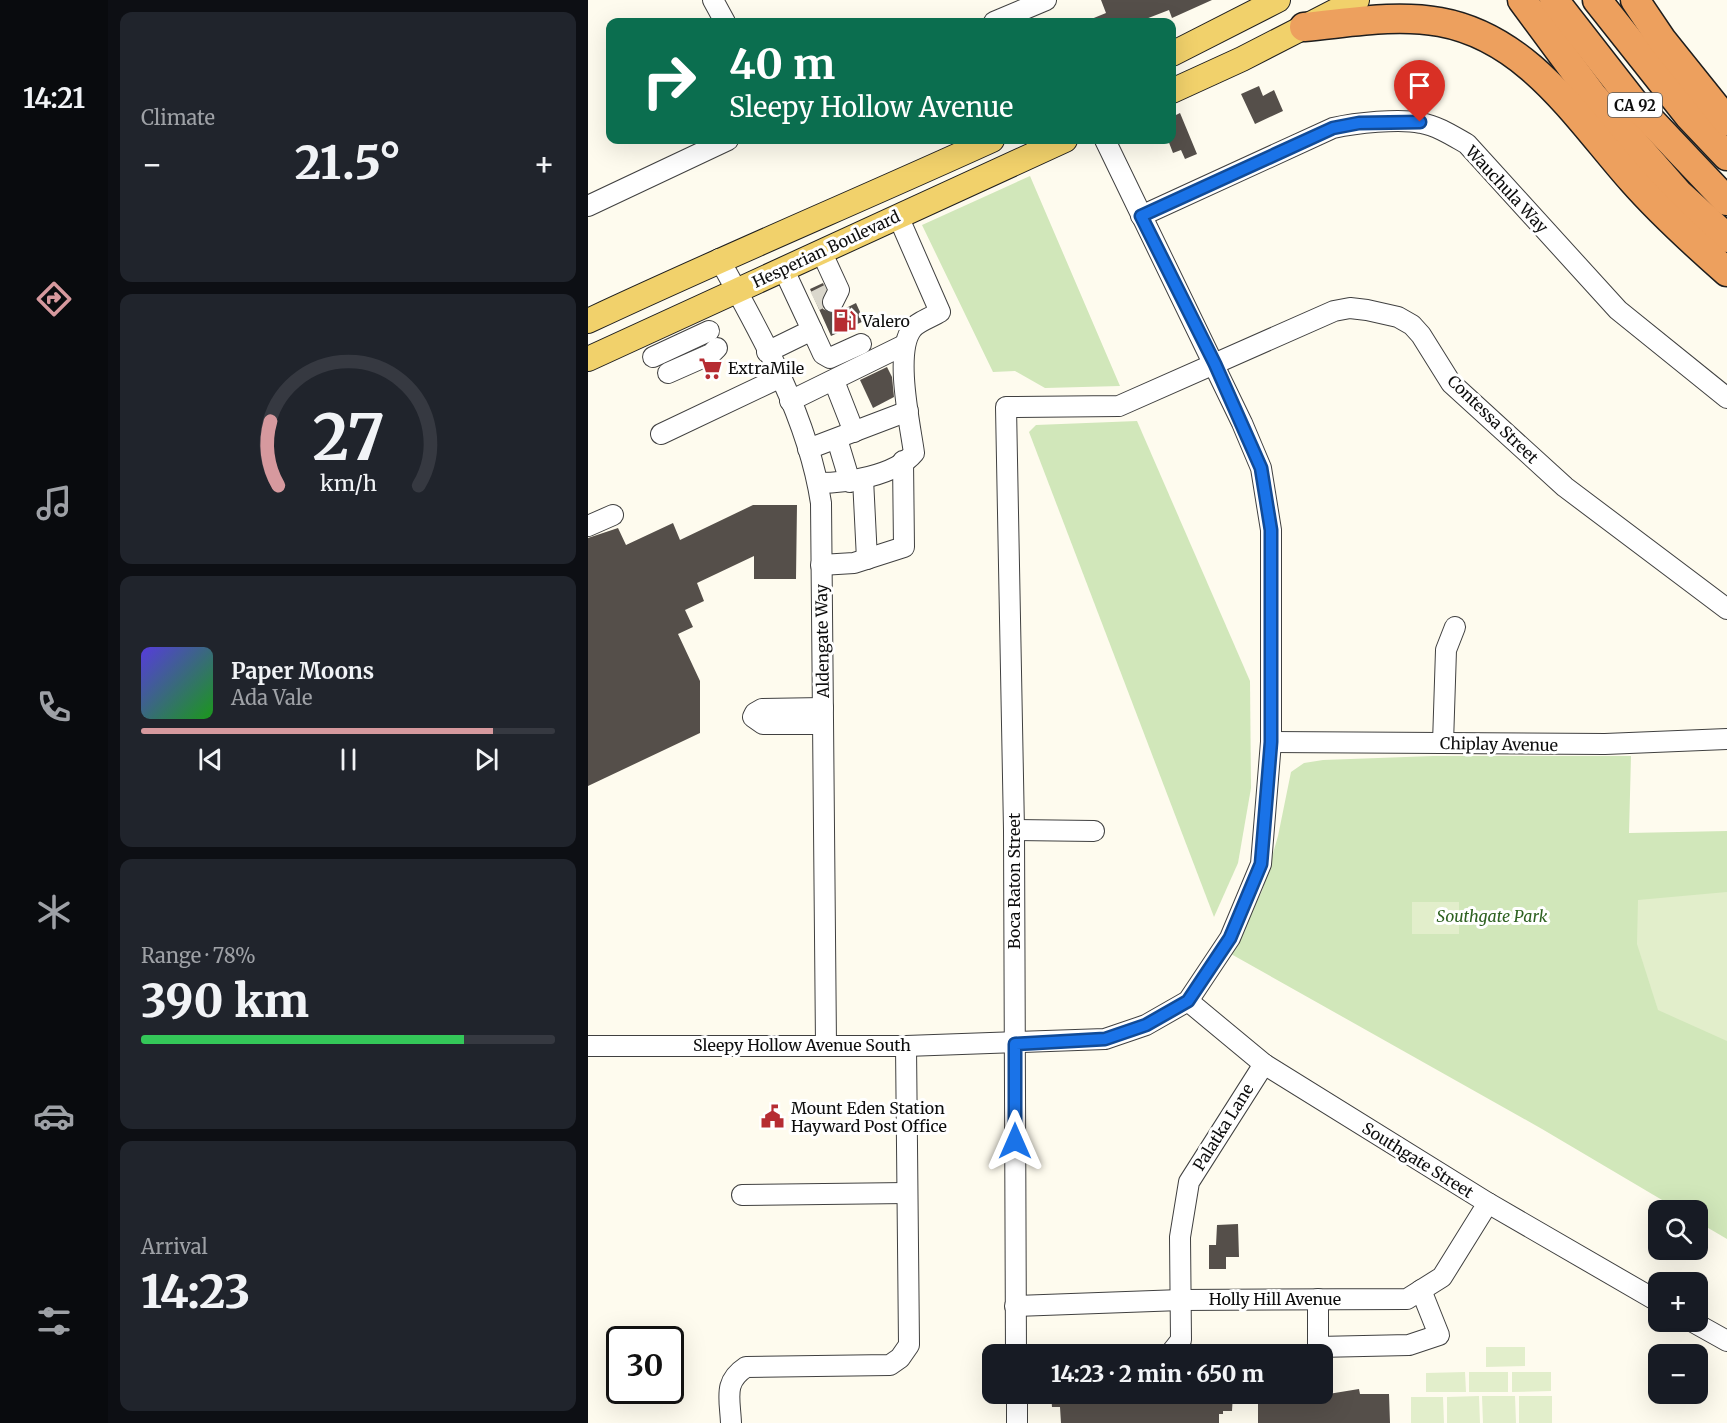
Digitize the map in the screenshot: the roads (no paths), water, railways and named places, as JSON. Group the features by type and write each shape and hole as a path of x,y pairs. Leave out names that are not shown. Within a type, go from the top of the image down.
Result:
{"highway":[{"path":"1404,0 1427,20"},
{"path":"1522,0 1593,96 1678,193 1727,238"},
{"name":"CA 92","path":"1554,0 1635,104 1727,201"},
{"name":"CA 92","path":"1597,0 1689,116 1727,156"},
{"path":"1635,0 1662,40 1727,120"},
{"path":"1304,27 1399,17 1427,20 1465,28 1518,55 1550,84 1634,183 1727,272"}],"main road":[{"path":"1176,52 1278,0"},
{"path":"1176,89 1357,0"},
{"name":"Hesperian Boulevard","path":"588,321 719,259 865,198 983,144"},
{"name":"Hesperian Boulevard","path":"588,359 1056,144"}],"street":[{"path":"713,0 723,18"},
{"path":"1007,18 1041,7"},
{"name":"Wauchula Way","path":"1141,216 1333,128 1359,123 1420,122 1446,132 1467,144 1618,310 1727,398"},
{"path":"588,206 720,144"},
{"path":"1107,144 1215,364 1261,468 1271,530 1271,742 1261,864 1230,938 1188,1001"},
{"path":"818,483 856,480 903,461 914,453 908,411 904,345 912,327 940,312 898,216"},
{"path":"821,251 820,298 812,330 823,354 830,358 861,344"},
{"name":"Aldengate Way","path":"719,259 737,290 790,401 808,449 821,503 826,1045"},
{"path":"783,268 820,298"},
{"name":"Contessa Street","path":"1006,407 1119,406 1334,311 1350,308 1398,317 1422,335 1451,383 1566,487 1727,609"},
{"path":"767,352 812,330"},
{"path":"661,365 713,340"},
{"path":"790,401 904,345"},
{"path":"661,434 780,378"},
{"path":"834,381 856,480 867,559"},
{"name":"Boca Raton Street","path":"1006,407 1014,830 1016,1344"},
{"path":"808,449 908,411"},
{"path":"821,565 854,563 904,548 903,461"},
{"path":"588,526 614,515"},
{"path":"1443,743 1446,650 1455,627"},
{"name":"Chiplay Avenue","path":"1271,742 1605,744 1727,740"},
{"path":"1014,830 1094,831"},
{"name":"Sleepy Hollow Avenue South","path":"588,1046 906,1046 1015,1044 1105,1039 1146,1025 1188,1001"},
{"name":"Southgate Street","path":"1188,1001 1264,1064 1488,1203 1648,1296"},
{"path":"730,1423 729,1385 733,1376 746,1366 890,1365 900,1358 909,1345 906,1046"},
{"name":"Palatka Lane","path":"1178,1344 1181,1340 1180,1237 1189,1182 1264,1064"},
{"path":"742,1195 907,1192"},
{"name":"Holly Hill Avenue","path":"1015,1306 1181,1300 1407,1299 1442,1277 1488,1203"},
{"path":"1318,1299 1318,1347 1409,1345 1439,1335 1421,1290"},
{"path":"1708,1330 1727,1341"},
{"path":"1017,1404 1017,1423"}],"tunnel":[{"path":"815,301 829,294"}],"place":[{"name":"Valero","path":"844,321"},
{"name":"ExtraMile","path":"710,368"},
{"name":"Mount Eden Station Hayward Post Office","path":"773,1117"}],"park label":[{"name":"Southgate Park","path":"1492,916"}]}
